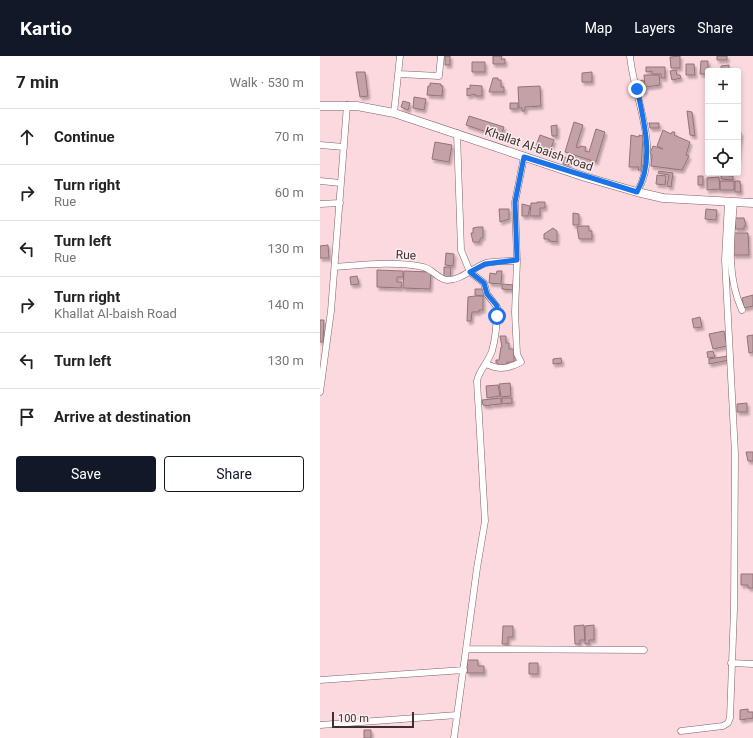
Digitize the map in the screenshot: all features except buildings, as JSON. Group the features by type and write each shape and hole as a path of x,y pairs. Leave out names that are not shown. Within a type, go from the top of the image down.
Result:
{"street":[{"path":"394,113 400,56"},
{"path":"399,74 439,76 441,56"},
{"path":"630,56 632,75 637,89 646,133 645,170 643,183 637,192"},
{"name":"Khallat Al-baish Road","path":"320,106 348,106 394,113 524,157 637,192 663,198 753,203"},
{"path":"320,392 335,267 348,106"},
{"path":"454,738 485,521 477,382 478,373 486,364 492,350 497,306 487,294 484,283 470,272 461,250 457,134"},
{"path":"320,145 344,147"},
{"path":"486,364 496,369 511,367 521,362 517,354 515,312 517,260 515,202 524,157"},
{"path":"320,181 341,183"},
{"path":"731,202 730,260 732,280 735,295 742,310"},
{"path":"681,731 723,726 728,723 731,705 731,663 734,609 735,454 725,260 731,202"},
{"path":"320,204 340,203"},
{"name":"Rue","path":"335,267 380,264 421,266 432,270 442,279 448,280 462,276 485,264 517,260"},
{"path":"466,649 644,650"},
{"path":"731,663 753,664"},
{"path":"320,680 464,670"},
{"path":"320,726 457,715"}],"route":[{"path":"497,316 497,306 487,294 484,283 470,272 485,264 517,260 515,202 524,157 637,192 643,183 646,153 646,133 637,89"}]}
